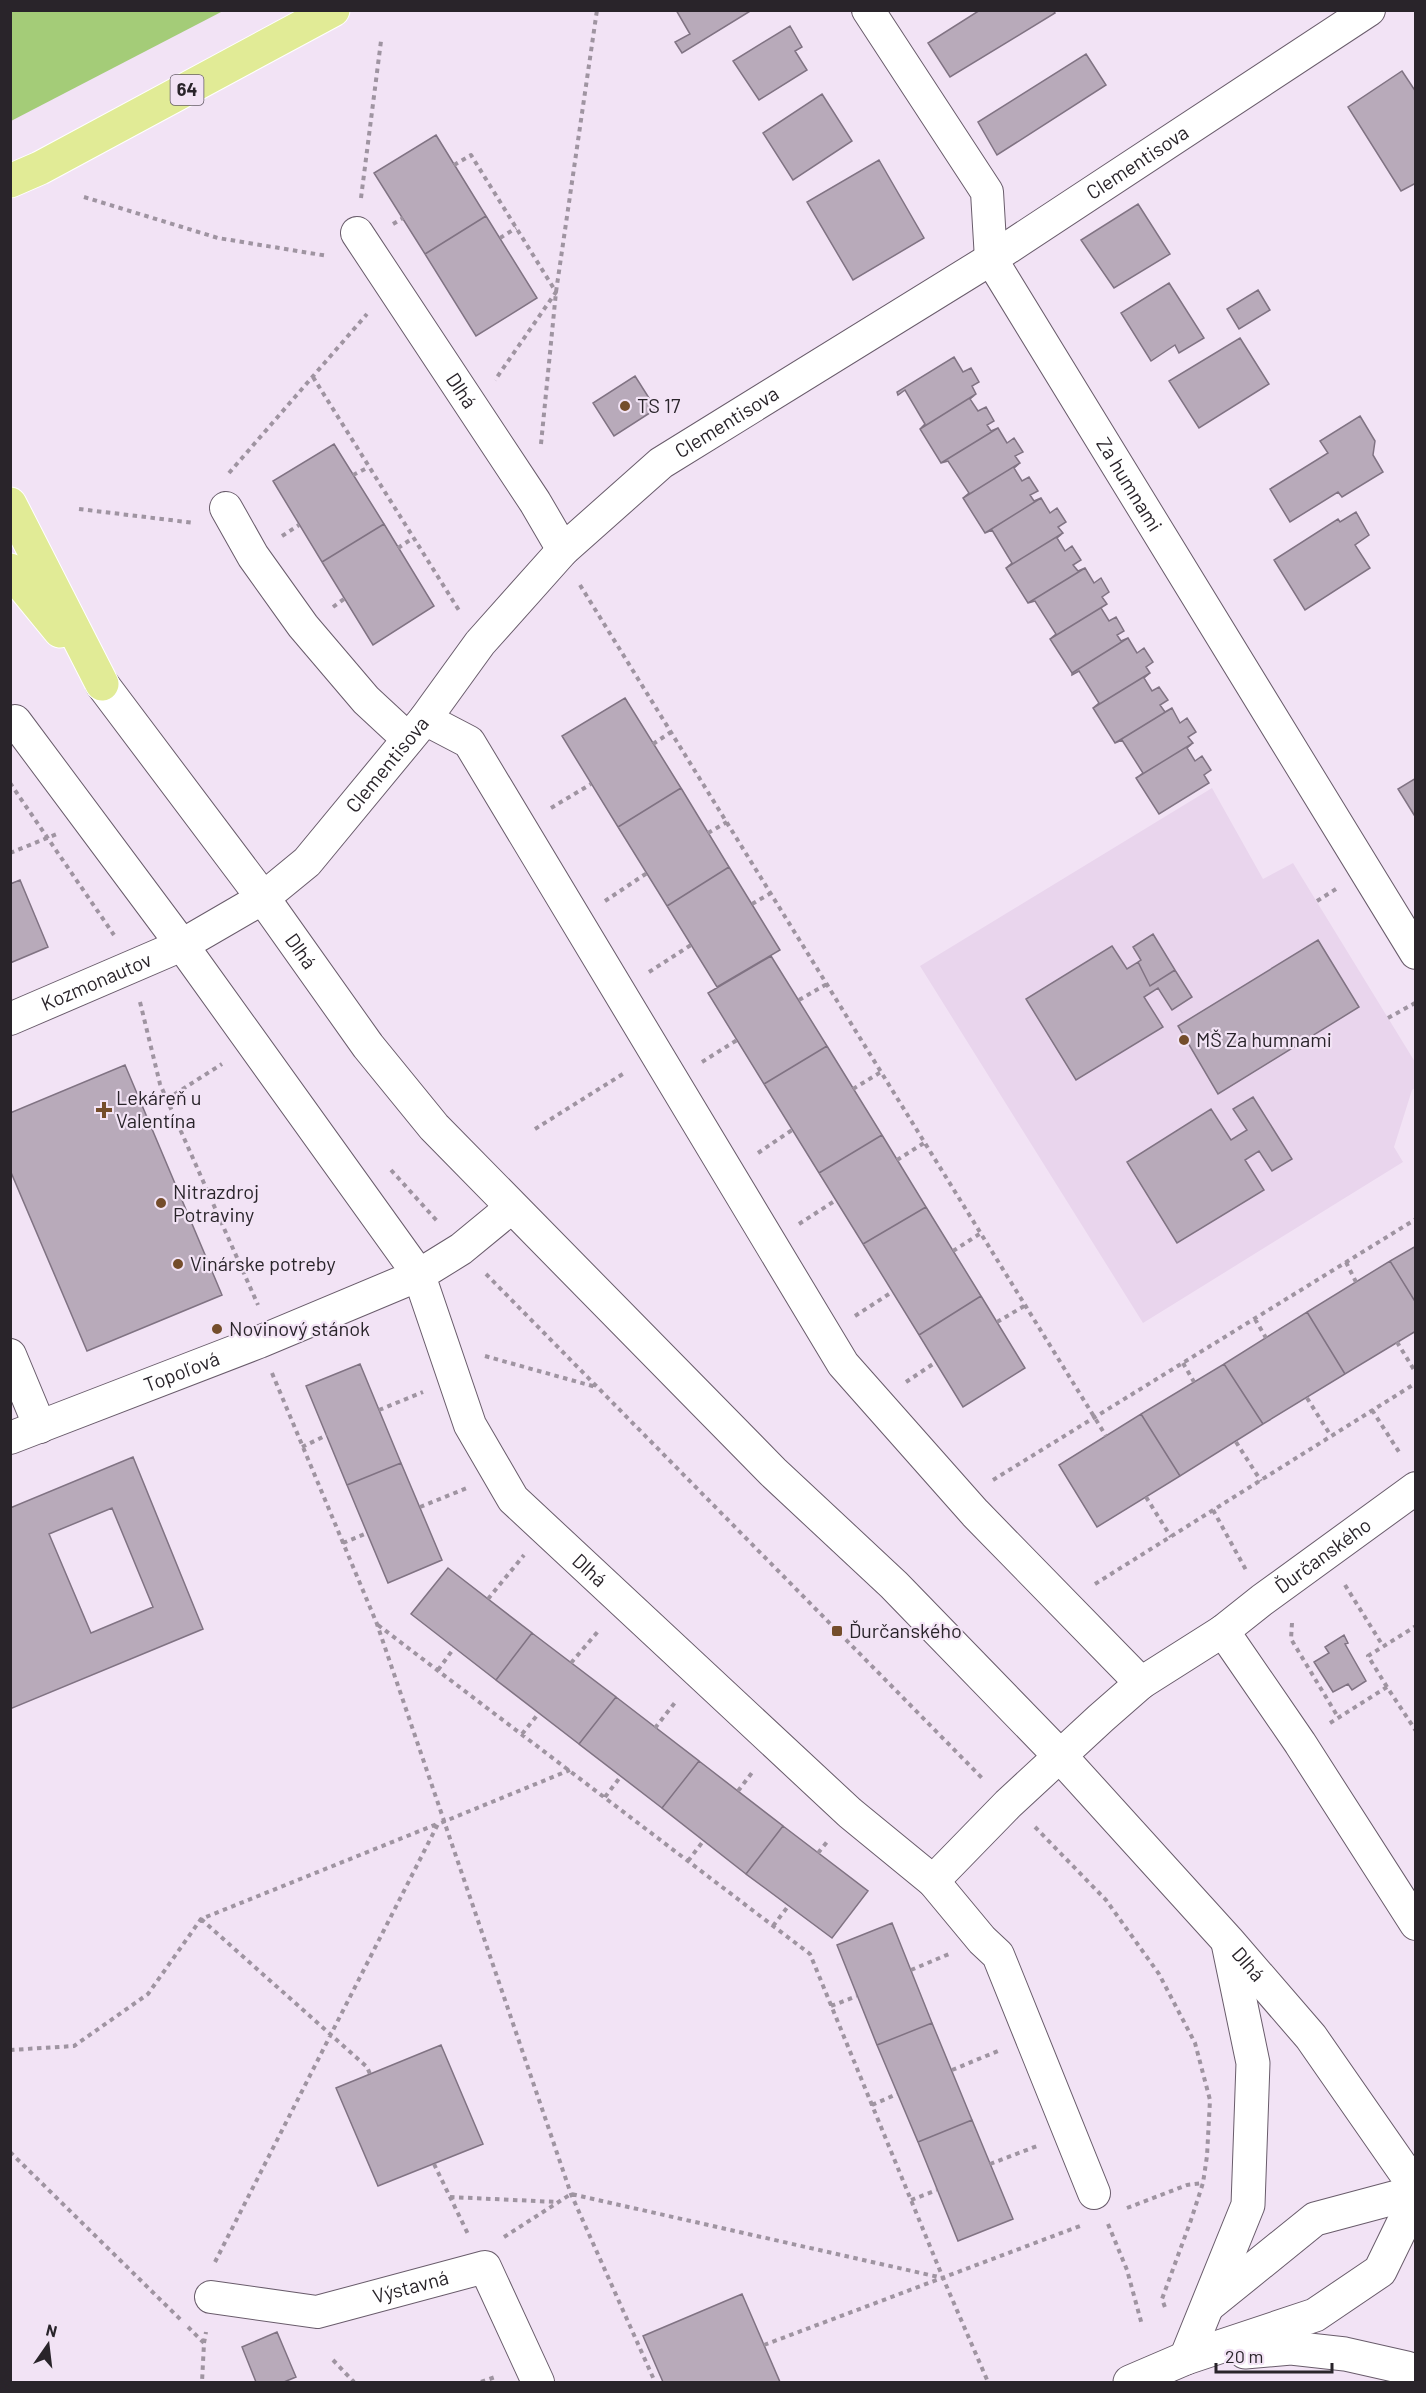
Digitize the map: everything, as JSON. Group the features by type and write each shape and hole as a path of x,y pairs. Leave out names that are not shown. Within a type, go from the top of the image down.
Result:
{"main road":[{"name":"64","path":"10,181 40,168 333,10"},
{"path":"10,198 40,168"},
{"path":"10,504 102,684"},
{"path":"10,570 102,684"}],"street":[{"name":"Za humnami","path":"868,10 987,192 991,259 1416,952"},
{"name":"Clementisova","path":"182,945 263,898 307,862 416,729 480,643 569,563 661,463 991,259 1369,10"},
{"name":"Dlhá","path":"357,233 535,502 569,563"},
{"path":"226,508 253,556 303,626 366,700 416,729 469,742 843,1364 975,1513 1141,1683"},
{"name":"Dlhá","path":"102,684 263,898 376,1055 434,1127 773,1472 894,1586 1061,1757 1228,1941 1311,2037 1416,2188"},
{"name":"Dlhá","path":"15,721 182,945 419,1275 470,1425 513,1499 850,1813 933,1881 982,1940 998,1955 1100,2205"},
{"name":"Kozmonautov","path":"10,1019 182,945"},
{"path":"419,1275 461,1248 512,1208"},
{"name":"Topoľová","path":"10,1438 266,1339 419,1275"},
{"path":"10,1355 40,1427"},
{"name":"Ďurčanského","path":"1061,1757 1141,1683 1222,1632 1262,1600 1416,1488"},
{"path":"1222,1632 1300,1743 1416,1924"},
{"path":"933,1881 1008,1804 1061,1757"},
{"path":"1186,2358 1248,2205 1253,2063 1228,1941"},
{"path":"1207,2307 1315,2219 1416,2192"},
{"path":"1130,2382 1186,2358 1315,2315 1380,2271 1416,2197"},
{"path":"482,2260 538,2382"},
{"name":"Výstavná","path":"211,2297 317,2312 482,2260"},
{"path":"1186,2358 1290,2348 1345,2355 1416,2372"}],"path":[{"path":"535,502 556,291 597,10"},
{"path":"357,233 381,41"},
{"path":"454,165 471,155 556,291"},
{"path":"79,509 195,523 226,508 225,477 313,377 384,275 218,238 84,197"},
{"path":"500,238 516,228"},
{"path":"474,411 556,291"},
{"path":"313,377 480,643"},
{"path":"353,475 369,467"},
{"path":"398,548 413,538"},
{"path":"569,563 671,732 1107,1436"},
{"path":"653,744 671,732"},
{"path":"10,783 115,937"},
{"path":"542,814 591,784"},
{"path":"10,853 89,821"},
{"path":"708,834 727,822"},
{"path":"598,905 647,873"},
{"path":"1317,901 1342,885"},
{"path":"752,904 771,893"},
{"path":"642,976 691,945"},
{"path":"132,967 160,1083 266,1339 302,1447 377,1624 571,2194 655,2382"},
{"path":"799,1000 827,984"},
{"path":"1388,1018 1415,1003"},
{"path":"697,1065 737,1040"},
{"path":"167,1099 253,1044"},
{"path":"536,1129 657,1054"},
{"path":"853,1089 881,1072"},
{"path":"753,1156 792,1130"},
{"path":"897,1160 925,1142"},
{"path":"796,1226 836,1200"},
{"path":"992,1481 1416,1219"},
{"path":"953,1251 981,1233"},
{"path":"461,1248 1008,1804 1038,1830 1106,1900 1159,1974 1196,2043 1210,2100 1203,2183 1162,2300"},
{"path":"1346,1262 1356,1282"},
{"path":"852,1317 892,1292"},
{"path":"997,1322 1026,1305"},
{"path":"1255,1319 1266,1338"},
{"path":"1397,1342 1416,1373"},
{"path":"441,1343 597,1388"},
{"path":"901,1385 936,1362"},
{"path":"1183,1363 1194,1382"},
{"path":"379,1410 453,1380"},
{"path":"1095,1584 1416,1383"},
{"path":"1307,1398 1331,1436"},
{"path":"1372,1410 1403,1458"},
{"path":"302,1447 327,1436"},
{"path":"1236,1442 1261,1480"},
{"path":"420,1507 500,1475"},
{"path":"1146,1497 1171,1537"},
{"path":"1213,1510 1262,1600"},
{"path":"488,1599 545,1529"},
{"path":"343,1543 367,1533"},
{"path":"1344,1583 1383,1646"},
{"path":"571,1663 623,1601"},
{"path":"1293,1617 1291,1639 1338,1717"},
{"path":"377,1624 810,1954 988,2382"},
{"path":"1416,1626 1368,1656 1416,1731"},
{"path":"438,1670 454,1648"},
{"path":"1300,1743 1387,1687"},
{"path":"522,1734 539,1713"},
{"path":"10,2050 74,2046 148,1994 201,1919 570,1770"},
{"path":"605,1797 621,1776"},
{"path":"202,2382 204,2343 215,2260 438,1824"},
{"path":"688,1861 704,1840"},
{"path":"773,1926 789,1905"},
{"path":"201,1919 367,2067 370,2074"},
{"path":"831,2006 857,1996"},
{"path":"952,2070 1031,2037"},
{"path":"872,2105 897,2094"},
{"path":"990,2164 1070,2133"},
{"path":"10,2152 204,2343"},
{"path":"434,2164 482,2260 571,2194 943,2278"},
{"path":"764,2345 943,2278 1100,2205 1203,2183"},
{"path":"912,2200 937,2190"},
{"path":"450,2196 558,2202"},
{"path":"1100,2205 1127,2270 1142,2325"},
{"path":"333,2360 354,2382"}],"shaded area":[{"name":"MŠ Za humnami","path":"1212,788 1263,879 1293,863 1415,1062 1415,1088 1412,1090 1394,1147 1403,1162 1143,1323 920,966"}],"green space":[{"path":"11,10 223,10 223,11 11,121"}],"building":[{"path":"676,10 752,10 682,53 675,42 690,34"},
{"path":"980,10 1053,10 1055,13 950,77 928,43"},
{"path":"790,26 802,47 795,51 807,70 759,100 733,61"},
{"path":"1086,54 1106,85 997,155 978,122"},
{"path":"1402,71 1416,92 1416,183 1401,191 1348,107"},
{"path":"822,94 852,141 793,180 763,133"},
{"path":"436,135 486,216 425,254 374,173"},
{"path":"879,160 924,238 853,280 807,202"},
{"path":"1138,204 1170,254 1114,288 1081,240"},
{"path":"486,216 537,298 476,336 425,254"},
{"path":"1169,283 1204,338 1179,353 1175,345 1151,361 1121,313"},
{"path":"1258,290 1270,310 1239,329 1227,309"},
{"path":"1240,338 1269,384 1199,428 1169,381"},
{"path":"954,357 963,372 971,368 979,382 972,386 976,394 920,429 925,424 905,390 898,395 897,392"},
{"name":"TS 17","path":"635,376 656,409 614,436 593,403"},
{"path":"976,394 970,399 978,411 986,407 994,421 987,425 991,431 998,428 941,463 920,429"},
{"path":"1360,416 1375,441 1373,455 1383,472 1342,497 1338,492 1290,522 1270,489 1328,453 1320,441"},
{"path":"998,428 1007,443 1014,438 1023,452 1015,456 1020,463 963,498 969,493 948,461 941,463"},
{"path":"334,444 384,524 322,562 273,481"},
{"path":"1020,463 1014,468 1022,481 1029,477 1038,491 1030,495 1034,501 1041,498 985,533 963,498"},
{"path":"1041,498 1050,513 1057,508 1066,522 1058,527 1063,533 1006,568 1012,563 992,530 985,533"},
{"path":"1356,512 1369,535 1355,545 1370,568 1305,610 1274,560 1338,519 1340,522"},
{"path":"384,524 434,606 373,645 322,562"},
{"path":"1063,533 1057,538 1065,551 1072,546 1081,560 1073,565 1078,571 1085,568 1028,603 1006,568"},
{"path":"1085,568 1094,583 1101,578 1109,592 1102,597 1107,604 1050,639 1056,634 1035,601 1028,603"},
{"path":"1107,604 1101,608 1109,621 1116,617 1124,631 1117,635 1121,641 1128,638 1072,673 1050,639"},
{"path":"1128,638 1137,653 1144,648 1153,662 1146,667 1150,673 1093,708 1099,703 1079,671 1072,675 1072,673"},
{"path":"1150,673 1144,678 1152,691 1159,687 1168,700 1160,705 1165,712 1172,708 1115,743 1093,708"},
{"path":"625,698 681,788 618,827 562,736"},
{"path":"1172,708 1180,723 1187,718 1196,732 1188,737 1193,743 1136,778 1143,773 1122,740 1115,743"},
{"path":"1193,743 1187,748 1195,761 1202,756 1211,770 1204,775 1209,783 1159,814 1136,778"},
{"path":"1416,778 1416,818 1398,789"},
{"path":"681,788 729,867 667,906 618,827"},
{"path":"729,867 780,950 717,987 667,906"},
{"path":"20,880 48,947 10,963 10,884"},
{"path":"1153,934 1175,970 1150,986 1138,962 1141,960 1133,947"},
{"path":"1318,940 1359,1007 1218,1094 1178,1026"},
{"path":"1112,946 1127,969 1138,962 1150,986 1175,970 1192,997 1172,1010 1158,988 1144,997 1163,1027 1076,1080 1026,999"},
{"path":"771,956 827,1046 764,1084 708,993"},
{"path":"827,1046 882,1135 819,1173 764,1084"},
{"path":"125,1065 222,1295 87,1351 10,1170 10,1113"},
{"path":"1253,1097 1292,1159 1272,1171 1259,1151 1245,1160 1264,1190 1177,1243 1127,1162 1211,1109 1231,1140 1247,1130 1233,1109"},
{"path":"882,1135 926,1207 863,1244 819,1173"},
{"path":"926,1207 981,1296 919,1335 863,1244"},
{"path":"1416,1246 1416,1303 1390,1261"},
{"path":"1390,1261 1416,1303 1416,1331 1345,1374 1307,1312"},
{"path":"981,1296 1025,1368 963,1407 919,1335"},
{"path":"1307,1312 1345,1374 1263,1424 1224,1364"},
{"path":"360,1364 401,1463 347,1485 306,1386"},
{"path":"1224,1364 1263,1424 1180,1476 1141,1414"},
{"path":"1141,1414 1180,1476 1097,1527 1059,1465"},
{"path":"133,1457 203,1629 10,1709 10,1508","holes":["112,1508 153,1607 91,1633 49,1534"]},
{"path":"401,1463 442,1560 388,1583 347,1485"},
{"path":"448,1568 532,1633 496,1680 411,1614"},
{"path":"532,1633 616,1697 579,1744 496,1680"},
{"path":"1344,1635 1348,1643 1345,1644 1366,1681 1352,1690 1348,1684 1333,1692 1314,1662 1329,1653 1325,1647"},
{"path":"616,1697 699,1761 662,1808 579,1744"},
{"path":"699,1761 783,1826 746,1874 662,1808"},
{"path":"783,1826 868,1891 832,1938 746,1874"},
{"path":"892,1923 932,2023 877,2045 837,1945"},
{"path":"932,2023 972,2120 918,2142 877,2045"},
{"path":"441,2045 483,2144 378,2186 336,2088"},
{"path":"972,2120 1013,2219 958,2241 918,2142"},
{"path":"742,2294 780,2382 663,2382 643,2336"},
{"path":"277,2332 296,2377 284,2382 256,2382 242,2347"}],"place":[{"name":"TS 17","path":"625,406"},
{"name":"MŠ Za humnami","path":"1184,1040"},
{"name":"Lekáreň u Valentína","path":"104,1110"},
{"name":"Nitrazdroj Potraviny","path":"161,1203"},
{"name":"Vinárske potreby","path":"178,1264"},
{"name":"Novinový stánok","path":"217,1329"},
{"name":"Ďurčanského","path":"837,1631"}]}
